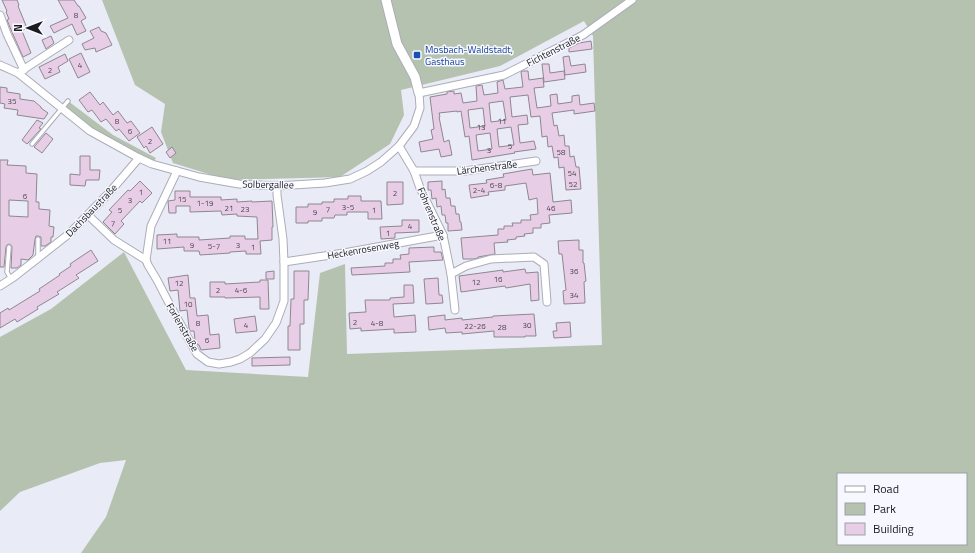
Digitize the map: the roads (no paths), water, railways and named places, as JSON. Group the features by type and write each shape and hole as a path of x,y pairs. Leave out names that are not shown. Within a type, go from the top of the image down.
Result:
{"street":[{"name":"Solbergallee","path":"0,65 21,72 61,108 90,130 152,164 199,177 239,184 277,186 325,183 350,179 381,162 399,146 414,126 420,108 419,93 415,77 397,44 386,0"},
{"name":"Fichtenstraße","path":"419,93 504,75 583,35 632,0"},
{"path":"0,15 21,72 69,40"},
{"name":"Föhrenstraße","path":"399,146 414,172 442,235 451,274 455,310"},
{"name":"Dachsbaustraße","path":"0,286 38,259 70,233 109,193 140,158"},
{"name":"Lärchenstraße","path":"414,172 465,171 536,161"},
{"path":"88,215 114,240 146,260 151,226 176,171"},
{"name":"Forlenstraße","path":"146,260 197,354 208,362 219,364 240,359 250,353 265,339 276,323 284,301 284,262 277,186"},
{"name":"Heckenrosenweg","path":"284,262 344,253 442,235"},
{"path":"451,274 466,266 491,259 534,257 544,264 547,302"}],"lane":[{"path":"32,144 68,101"},
{"path":"38,239 38,259"},
{"path":"8,247 7,272 11,279"}],"place":[{"name":"Mosbach-Waldstadt, Gasthaus","path":"417,55"}]}
